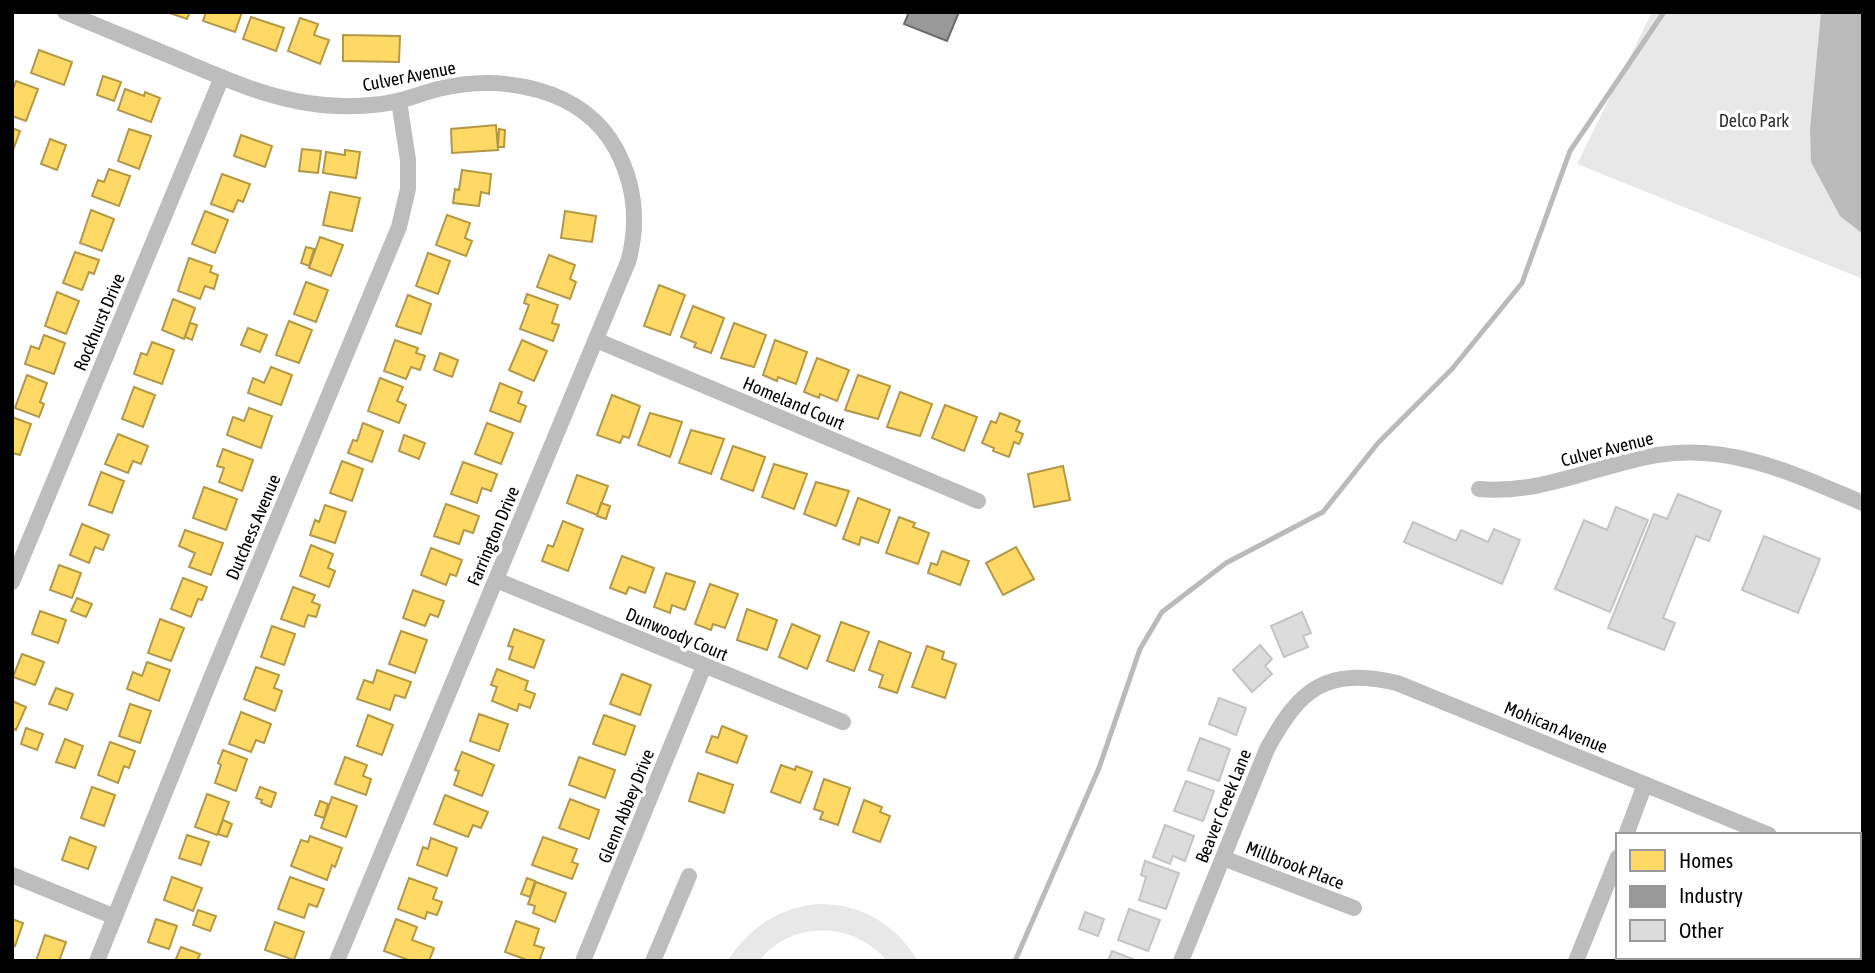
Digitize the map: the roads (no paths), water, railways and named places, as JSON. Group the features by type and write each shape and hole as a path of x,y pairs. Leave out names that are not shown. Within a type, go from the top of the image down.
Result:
{"street":[{"name":"Culver Avenue","path":"65,12 254,91 289,100 320,106 381,104 440,89 501,83 556,95 577,107 599,125"},
{"name":"Rockhurst Drive","path":"12,582 222,77"},
{"name":"Dutchess Avenue","path":"97,961 211,678 399,227 408,189 408,170 399,101"},
{"name":"Farrington Drive","path":"337,961 631,253 635,210 631,186 610,138 599,125"},
{"name":"Homeland Court","path":"596,340 978,501"},
{"name":"Culver Avenue","path":"1479,489 1515,489 1563,481 1655,456 1713,452 1766,464 1863,503"},
{"name":"Dunwoody Court","path":"496,580 843,722"},
{"name":"Glenn Abbey Drive","path":"583,961 704,666"},
{"name":"Mohican Avenue","path":"1325,684 1349,677 1371,677 1397,683 1764,833"},
{"name":"Beaver Creek Lane","path":"1181,961 1267,749 1292,708 1309,692 1325,684"},
{"path":"1627,833 1645,784"},
{"name":"Millbrook Place","path":"1223,858 1354,908"},
{"path":"1576,961 1616,862"},
{"path":"12,874 115,917"},
{"path":"653,961 690,876"}],"waterway":[{"path":"1015,961 1099,768 1140,649 1162,612 1226,563 1323,512 1378,443 1452,369 1522,283 1570,151 1664,12"}],"park label":[{"name":"Delco Park","path":"1754,120"}]}
